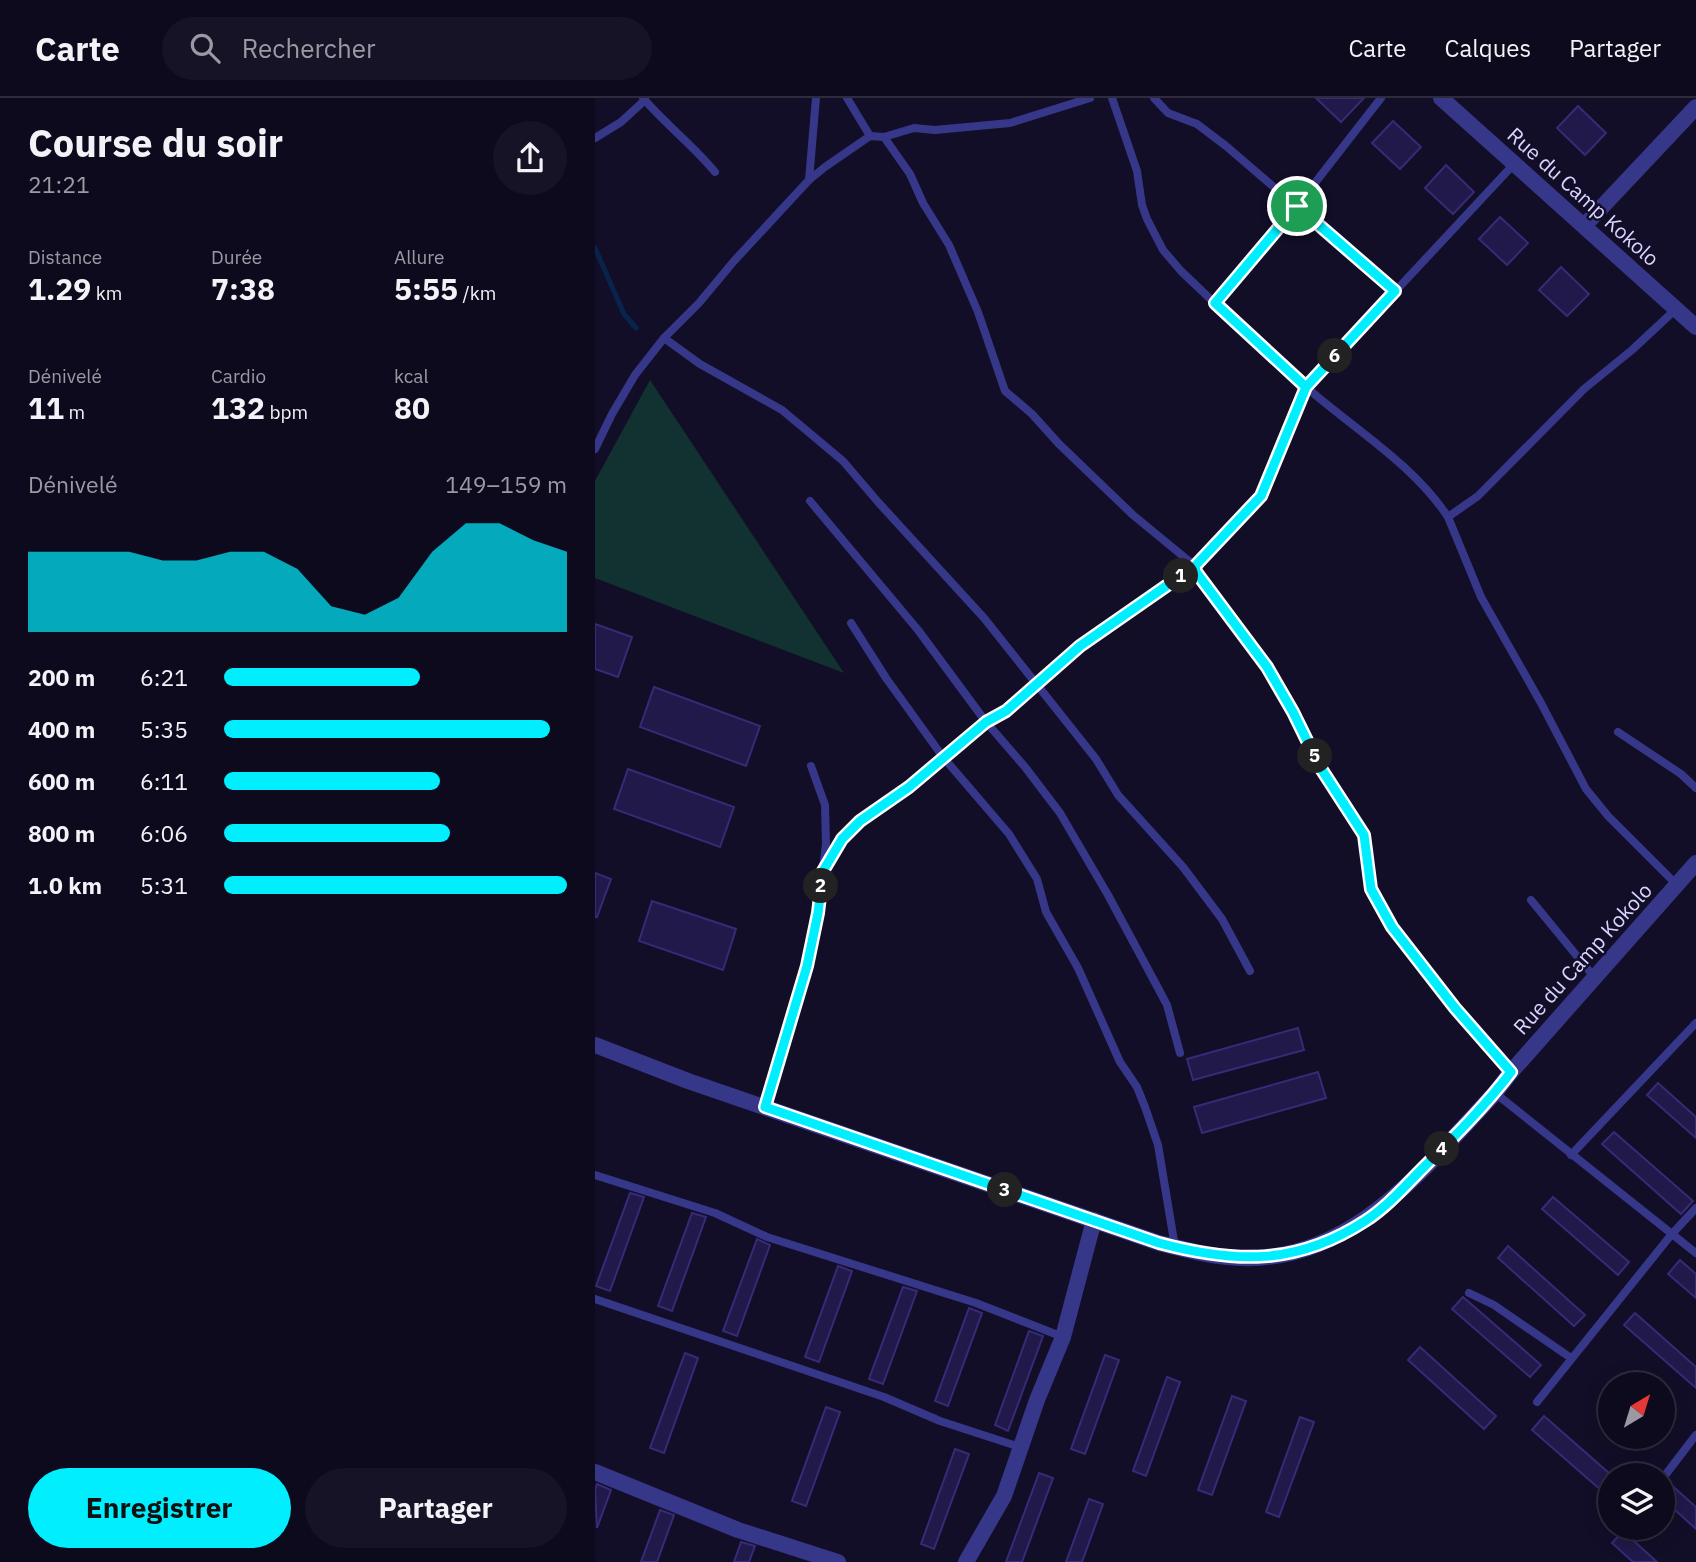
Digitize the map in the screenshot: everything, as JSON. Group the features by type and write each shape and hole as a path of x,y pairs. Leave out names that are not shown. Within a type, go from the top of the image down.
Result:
{"street":[{"name":"Rue du Camp Kokolo","path":"1441,98 1696,327"},
{"path":"1584,226 1696,107"},
{"name":"Rue du Camp Kokolo","path":"595,1045 765,1107 1175,1247 1230,1258 1296,1252 1343,1233 1384,1206 1495,1093 1696,863"},
{"path":"966,1562 1004,1496 1063,1337 1094,1220"},
{"path":"595,1472 738,1530 838,1562"}],"lane":[{"path":"809,180 816,98"},
{"path":"847,98 870,136"},
{"path":"595,449 611,414 635,375 664,338 699,303 809,180 870,136 884,137 914,128 935,130 1010,123 1090,98"},
{"path":"1112,98 1137,171 1142,205 1163,250 1181,271 1306,387 1409,472 1432,495 1448,517 1481,597 1586,789 1608,816 1677,885"},
{"path":"1154,98 1168,113 1197,124 1395,291"},
{"path":"1215,303 1297,206 1381,98"},
{"path":"595,138 621,122 644,99 670,127 699,151 715,172"},
{"path":"884,137 910,174 923,203 949,245 978,312 1005,391 1133,515 1195,566 1199,579 1267,667 1320,767 1364,835 1371,889 1392,927 1455,1008 1511,1072"},
{"path":"823,871 842,839 860,821 918,780 986,722 1006,711 1097,632 1195,566 1261,496 1306,387 1514,164"},
{"path":"1448,517 1478,496 1584,389 1676,309"},
{"path":"664,338 700,364 782,410 843,461 984,618 1096,759 1118,795 1183,867 1222,919 1250,971"},
{"path":"810,501 918,631 986,722 1060,813 1167,1005 1180,1053"},
{"path":"851,623 886,678 943,757 1009,834 1037,878 1046,912 1078,968 1120,1062 1137,1087 1158,1145 1175,1247"},
{"path":"1618,732 1681,774 1696,788"},
{"path":"765,1107 807,966 818,913 826,844 825,805 811,766"},
{"path":"1531,900 1595,978"},
{"path":"1571,1155 1696,1023"},
{"path":"1495,1093 1696,1253"},
{"path":"595,1175 715,1213 767,1237 976,1303 1063,1337"},
{"path":"1537,1402 1671,1235 1696,1208"},
{"path":"1469,1293 1494,1305 1571,1358"},
{"path":"595,1299 884,1397 940,1421 1020,1447"},
{"path":"1675,1463 1696,1435"}],"green space":[{"path":"650,380 844,673 595,578 595,481"}],"building":[{"path":"1316,98 1364,98 1341,122"},
{"path":"1578,106 1606,133 1585,155 1557,128"},
{"path":"1393,121 1421,147 1400,169 1372,143"},
{"path":"1446,165 1474,192 1453,214 1425,188"},
{"path":"1500,217 1528,243 1507,265 1479,239"},
{"path":"1561,267 1589,294 1567,316 1539,290"},
{"path":"595,624 632,637 618,677 595,669"},
{"path":"654,687 760,726 746,766 640,727"},
{"path":"628,769 734,807 720,847 614,809"},
{"path":"595,873 611,879 597,917 595,917"},
{"path":"652,901 736,929 723,970 639,941"},
{"path":"1298,1028 1304,1050 1193,1080 1187,1059"},
{"path":"1318,1072 1326,1098 1202,1133 1194,1107"},
{"path":"1658,1083 1696,1117 1696,1138 1647,1095"},
{"path":"1614,1132 1693,1201 1681,1214 1602,1144"},
{"path":"630,1193 644,1197 610,1291 596,1286"},
{"path":"1553,1197 1629,1262 1618,1275 1542,1209"},
{"path":"692,1213 706,1217 672,1311 658,1306"},
{"path":"757,1239 770,1245 737,1336 723,1331"},
{"path":"1508,1246 1585,1315 1574,1326 1498,1258"},
{"path":"1680,1260 1696,1274 1696,1298 1668,1274"},
{"path":"838,1266 852,1271 819,1362 805,1357"},
{"path":"903,1287 917,1291 883,1384 869,1379"},
{"path":"1463,1297 1541,1365 1530,1377 1452,1309"},
{"path":"969,1308 982,1313 948,1406 935,1401"},
{"path":"1635,1313 1696,1367 1696,1388 1624,1325"},
{"path":"1029,1331 1043,1336 1008,1431 995,1425"},
{"path":"1420,1347 1496,1416 1484,1429 1408,1360"},
{"path":"685,1353 698,1358 664,1453 650,1448"},
{"path":"1105,1355 1119,1360 1085,1454 1071,1449"},
{"path":"1167,1377 1180,1382 1146,1476 1133,1471"},
{"path":"1232,1396 1246,1401 1212,1495 1198,1490"},
{"path":"826,1407 840,1412 806,1506 792,1501"},
{"path":"1544,1416 1598,1463 1598,1488 1532,1430"},
{"path":"1300,1417 1314,1422 1279,1517 1266,1512"},
{"path":"955,1449 969,1454 934,1549 921,1544"},
{"path":"1039,1473 1053,1478 1022,1562 1006,1562"},
{"path":"597,1484 611,1490 597,1528 595,1489"},
{"path":"1675,1488 1696,1507 1696,1529 1675,1510"},
{"path":"1089,1499 1103,1504 1082,1562 1066,1562"},
{"path":"660,1510 674,1515 657,1562 641,1562"},
{"path":"1615,1540 1633,1540 1657,1562 1633,1562 1612,1543"},
{"path":"741,1542 755,1546 749,1562 734,1562"}],"waterway":[{"path":"595,248 624,314 636,328"}],"route":[{"path":"1297,206 1215,303 1306,387 1261,496 1195,566 1080,646 1006,711 986,722 918,780 860,821 842,839 823,871 807,966 765,1107 1159,1243 1230,1258 1296,1252 1324,1242 1365,1221 1436,1155 1495,1093 1511,1072 1455,1008 1392,927 1371,889 1366,844 1356,820 1320,767 1267,667 1196,572 1195,566 1261,496 1284,441 1306,387 1395,291 1297,206"}]}
